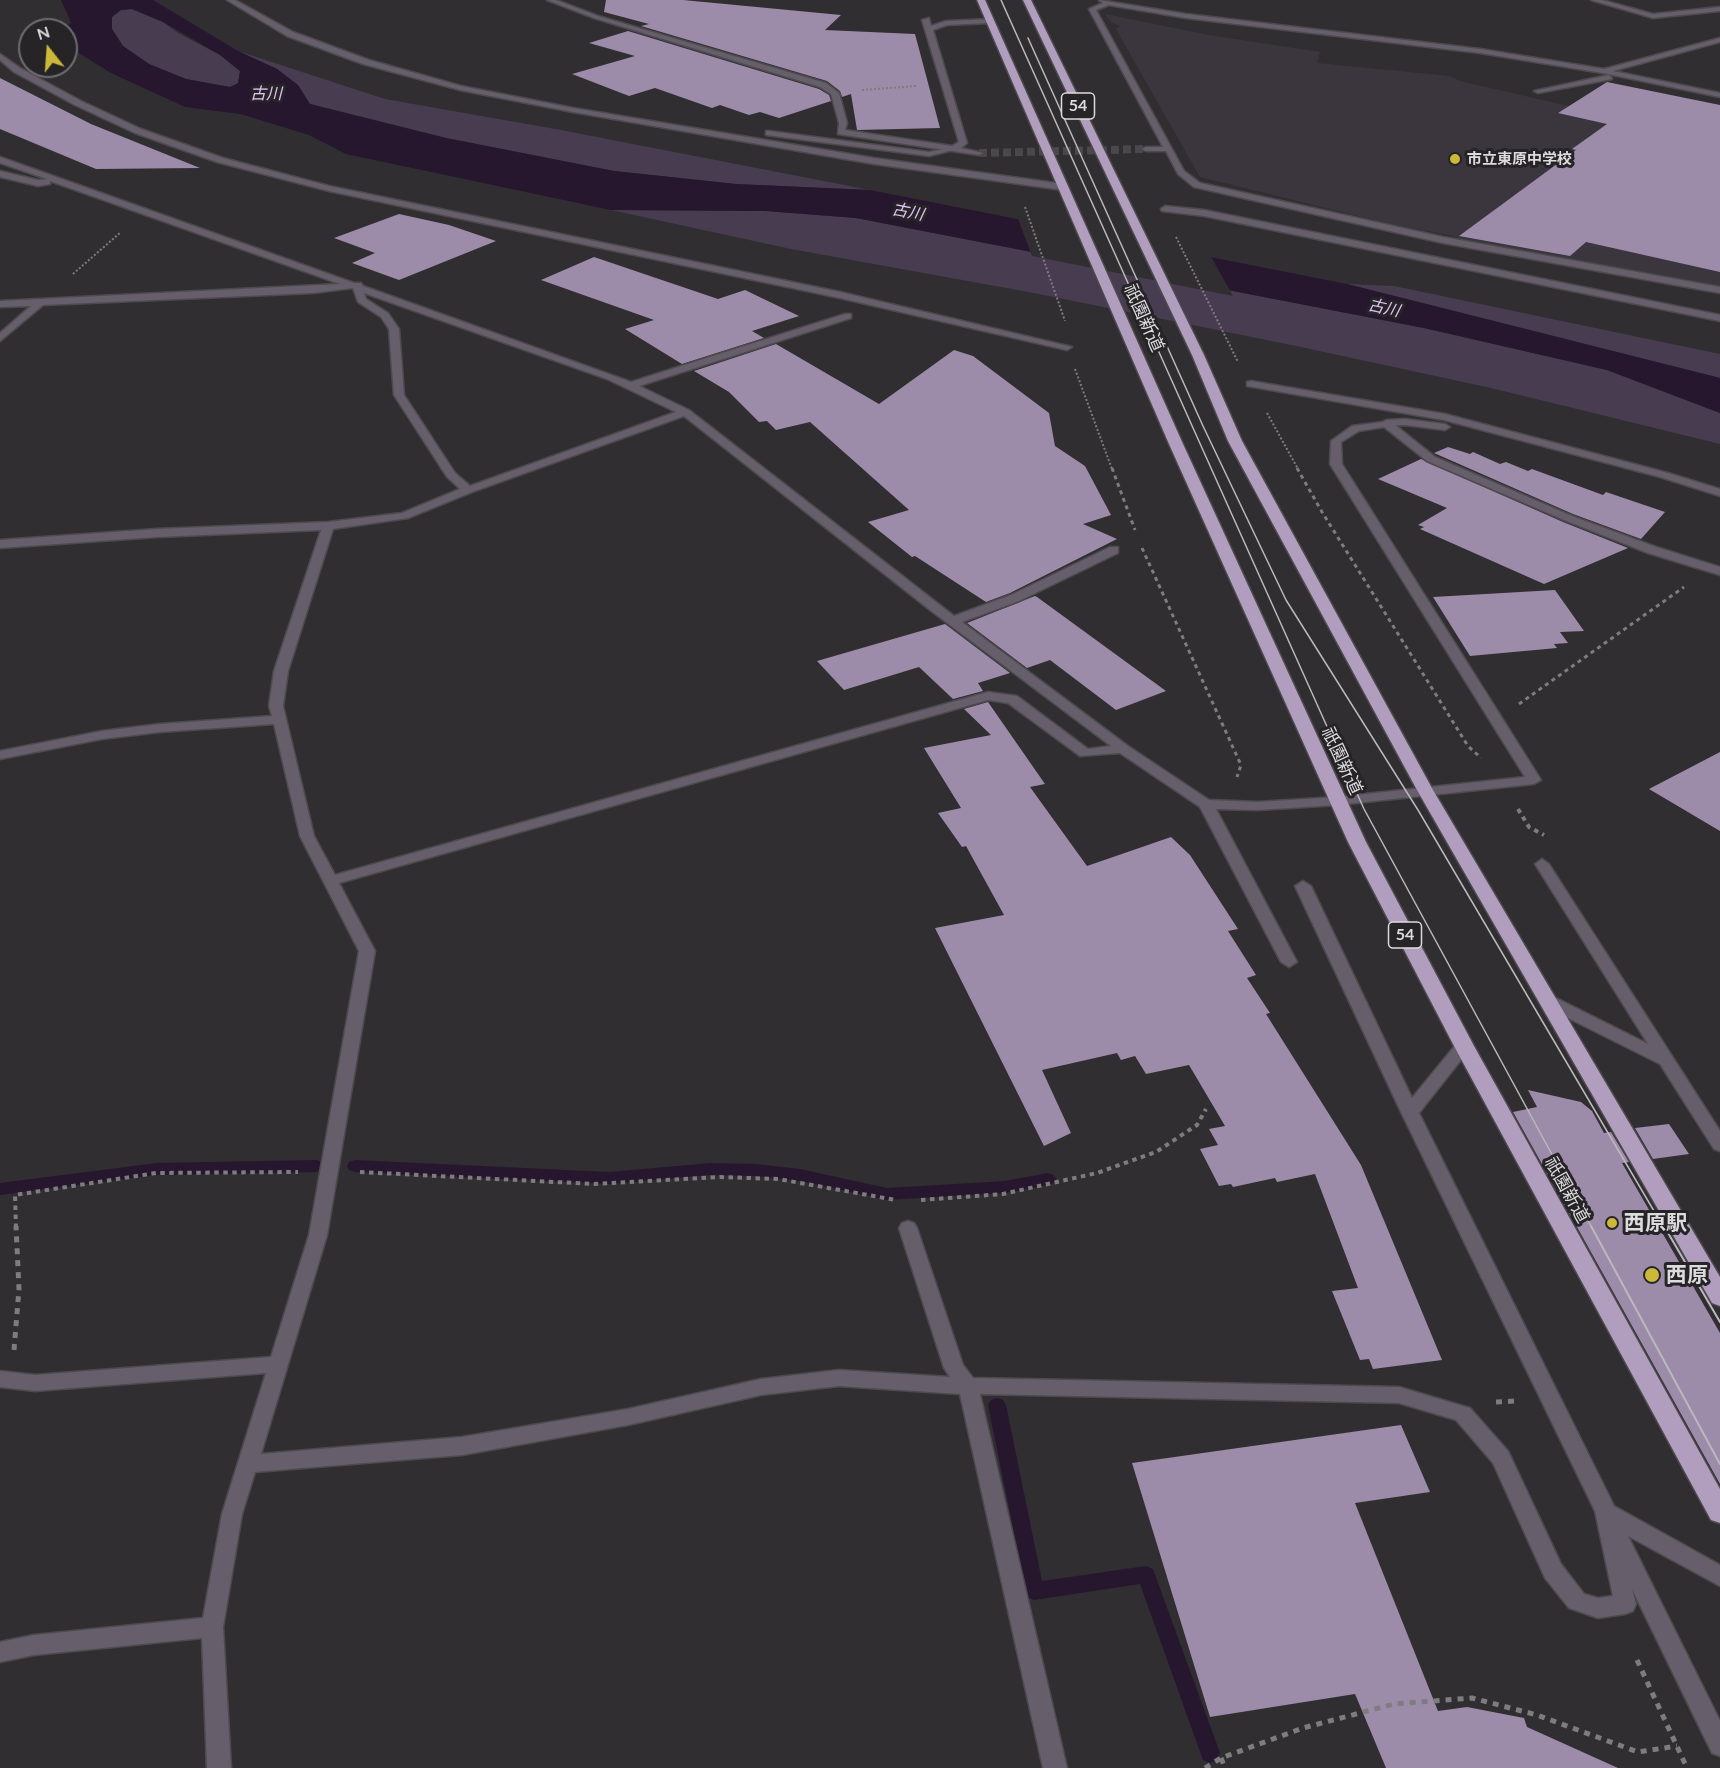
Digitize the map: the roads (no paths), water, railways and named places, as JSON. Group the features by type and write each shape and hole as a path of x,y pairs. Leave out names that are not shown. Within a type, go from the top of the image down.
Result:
{"highway":[{"name":"祇園新道","path":"981,0 1337,801 1464,1046 1720,1512"},
{"name":"祇園新道","path":"1027,0 1198,355 1235,441 1425,790 1720,1297"}],"street":[{"path":"230,0 290,34 366,62 460,88 874,161 1063,187"},
{"path":"550,0 596,17 823,85 835,93 843,123 841,132 979,153"},
{"path":"1594,0 1653,16 1720,9"},
{"path":"1720,95 1603,71 1480,51 1186,16 1104,2 1092,9 1181,172 1197,184 1443,240 1720,290"},
{"path":"684,129 722,128 929,154 953,149 963,143 927,24 989,21"},
{"path":"1603,71 1720,40"},
{"path":"0,56 17,70 88,107 138,130 220,160 329,188 828,293 1066,347"},
{"path":"1538,91 1607,76 1644,83 1650,80"},
{"path":"1146,149 1169,149"},
{"path":"0,160 358,285 630,386 686,412 953,621 1123,749 1206,804 1289,962"},
{"path":"0,174 38,183 62,181"},
{"path":"1165,209 1204,213 1720,318"},
{"path":"0,304 313,290 358,285"},
{"path":"358,285 361,300 385,315 394,329 399,395 451,475 468,490"},
{"path":"0,338 41,302"},
{"path":"630,386 848,316"},
{"path":"1251,384 1445,417 1664,475 1720,493"},
{"path":"0,544 157,533 328,526 404,516 468,490 686,412"},
{"path":"1206,804 1258,806 1337,801 1534,780 1336,464 1336,441 1356,428 1386,423 1406,422 1515,436"},
{"path":"1386,423 1431,459 1568,518 1652,550 1715,570"},
{"path":"219,1768 213,1627 232,1514 318,1235 367,951 307,836 276,706 281,671 328,526"},
{"path":"953,621 1015,598 1114,550"},
{"path":"331,881 988,696 1012,699 1085,753 1123,749"},
{"path":"0,754 102,735 160,728 280,720"},
{"path":"1542,864 1720,1145"},
{"path":"1303,886 1410,1112 1720,1745"},
{"path":"1548,1001 1665,1060"},
{"path":"1410,1112 1464,1046"},
{"path":"908,1228 954,1368 968,1386 1055,1768"},
{"path":"6,1379 35,1383 278,1364"},
{"path":"248,1464 462,1446 628,1417 761,1388 839,1378 968,1386 1399,1395 1462,1414 1501,1457 1553,1571 1577,1601 1599,1608 1625,1604 1605,1512"},
{"path":"1605,1512 1720,1576"},
{"path":"0,1652 33,1646 213,1627"}],"water":[{"name":"古川","path":"61,0 153,0 238,51 277,69 298,85 310,104 446,138 614,171 736,184 870,190 1347,284 1720,378 1720,413 1607,370 1424,328 856,218 766,211 611,210 346,154 309,135 240,114 185,107 111,73 78,52 78,18 69,18","holes":["132,9 163,22 220,55 240,71 238,83 230,87 186,79 149,64 123,46 112,29 112,17 121,10"]}],"waterway":[{"path":"0,1189 157,1169 316,1166"},
{"path":"355,1166 609,1178 710,1169 756,1170 800,1175 887,1194 1005,1187 1048,1179"},
{"path":"997,1405 1034,1591 1146,1575 1210,1753"}],"tunnel":[{"path":"979,153 1146,149"}],"tram line":[{"path":"1001,0 1364,809 1592,1228"},
{"path":"1028,38 1203,426 1286,600 1418,810 1664,1228"},
{"path":"1591,1226 1720,1464"},
{"path":"1664,1226 1720,1322"}],"place":[{"name":"市立東原中学校","path":"1455,159"},
{"name":"西原駅","path":"1612,1223"},
{"name":"西原","path":"1652,1275"}]}
